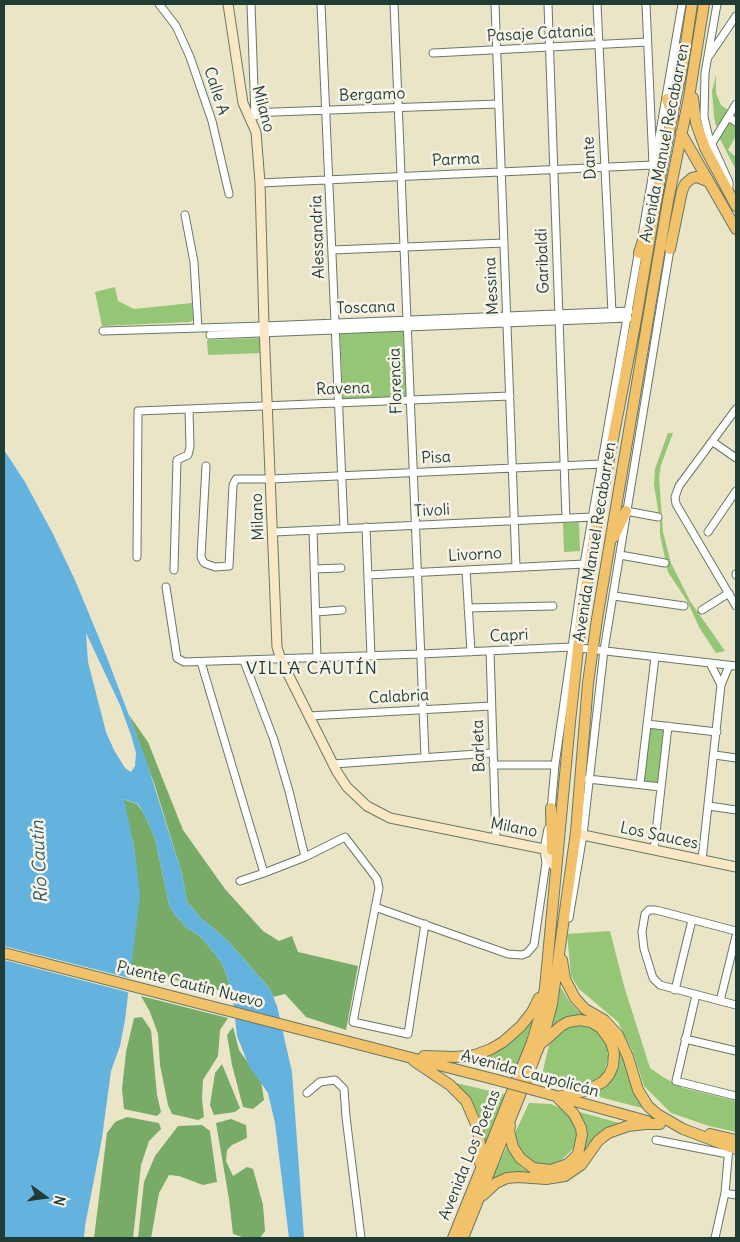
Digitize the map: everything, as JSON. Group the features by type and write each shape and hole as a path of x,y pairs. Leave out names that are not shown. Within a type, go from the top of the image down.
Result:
{"main road":[{"name":"Avenida Manuel Recabarren","path":"525,1086 539,1022 546,973 563,797 574,647 594,522 635,325 683,65 692,4"},
{"name":"Avenida Manuel Recabarren","path":"525,1086 552,1004 562,929 579,834 588,682 608,550 668,201 696,60 704,4"},
{"path":"696,60 693,101 710,160 736,206"},
{"path":"667,99 682,135 736,229"},
{"path":"670,249 685,184 692,178 697,177 709,182"},
{"path":"668,201 670,249"},
{"path":"639,253 656,204"},
{"path":"608,550 626,511"},
{"path":"584,564 594,522"},
{"path":"574,647 583,655 587,665 588,682"},
{"path":"554,886 566,850 579,834 563,797"},
{"path":"551,808 554,886"},
{"path":"562,929 564,973 571,992 585,1009 604,1020 618,1035 628,1057 642,1098 657,1114 683,1129"},
{"name":"Puente Cautín Nuevo","path":"4,953 370,1046"},
{"path":"405,1056 446,1057 475,1055 499,1044 531,1015 543,988 546,973"},
{"path":"540,1045 561,1026 568,1022 580,1020 591,1022 601,1028 609,1036 613,1047 613,1066 603,1082 585,1091 555,1096"},
{"name":"Avenida Caupolicán","path":"370,1046 683,1129 732,1147"},
{"path":"405,1056 450,1085 466,1102 476,1121 480,1137 481,1152 477,1178"},
{"name":"Avenida Los Poetas","path":"463,1238 525,1086"},
{"name":"Avenida Los Poetas","path":"452,1238 477,1178 525,1086"},
{"path":"510,1122 509,1132 513,1147 525,1162 533,1168 551,1170 568,1164 578,1154 582,1136 581,1128 574,1114 555,1096"},
{"path":"478,1202 490,1187 507,1178 552,1179 565,1176 581,1165 598,1141 614,1130 637,1124 660,1124"}],"street":[{"name":"Calle A","path":"159,4 176,26 190,57 212,121 229,194"},
{"name":"Milano","path":"228,4 243,104 251,113 256,132 260,183 277,647 281,660 342,780 353,794 367,806 390,818 544,849 553,865"},
{"path":"251,4 251,113"},
{"name":"Alessandría","path":"321,4 344,528"},
{"name":"Florencia","path":"394,4 425,757"},
{"name":"Messina","path":"495,4 516,567"},
{"name":"Garibaldi","path":"548,4 566,518"},
{"name":"Dante","path":"597,4 612,312"},
{"path":"646,4 653,165"},
{"name":"Avenida Manuel Recabarren","path":"594,522 602,464 682,4"},
{"name":"Avenida Manuel Recabarren","path":"717,4 707,58 702,131 729,182 730,194"},
{"path":"707,58 736,16"},
{"name":"Pasaje Catania","path":"434,54 647,42"},
{"name":"Bergamo","path":"251,113 498,104"},
{"path":"711,145 736,104"},
{"path":"728,117 736,122"},
{"path":"702,131 722,126"},
{"name":"Parma","path":"260,183 653,165"},
{"path":"185,215 194,262 198,328"},
{"path":"332,250 504,243"},
{"name":"Avenida Manuel Recabarren","path":"563,952 604,650 670,249"},
{"name":"Toscana","path":"559,318 612,312 629,315"},
{"name":"Toscana","path":"210,335 264,330 629,315"},
{"name":"Toscana","path":"103,331 198,328 264,330"},
{"name":"Ravena","path":"137,557 138,411 510,396"},
{"path":"174,570 177,460 188,454 190,447 189,409"},
{"path":"736,409 679,486 675,496 676,504 736,606"},
{"path":"712,442 736,458"},
{"name":"Pisa","path":"206,466 202,557 204,563 215,566 230,566 233,484 236,479 602,464"},
{"path":"708,532 736,491"},
{"path":"626,511 658,517"},
{"name":"Tivoli","path":"274,532 566,518 594,522"},
{"path":"366,527 371,656"},
{"path":"313,530 317,658"},
{"path":"620,555 665,563"},
{"name":"Avenida Manuel Recabarren","path":"425,924 515,955 522,955 532,950 546,863 544,849 574,647 584,564"},
{"name":"Livorno","path":"368,575 584,564"},
{"path":"314,569 341,568"},
{"path":"466,570 470,652"},
{"name":"Capri","path":"166,586 177,658 184,662 281,660 574,647 733,666"},
{"path":"702,610 728,593"},
{"path":"614,596 684,606"},
{"path":"468,608 553,606"},
{"path":"316,612 342,610"},
{"name":"Barleta","path":"490,651 496,840"},
{"path":"640,784 655,656"},
{"path":"244,661 274,740 305,857"},
{"path":"201,662 264,873"},
{"path":"710,663 721,685"},
{"path":"702,860 715,755 721,685 733,666"},
{"name":"Calabria","path":"309,716 491,706"},
{"path":"647,724 717,732"},
{"path":"654,850 668,726"},
{"path":"333,764 492,753"},
{"path":"715,755 736,758"},
{"path":"493,765 555,765"},
{"path":"588,779 661,787"},
{"path":"709,806 736,810"},
{"name":"Los Sauces","path":"579,834 736,867"},
{"path":"240,881 305,857 345,837 377,879 379,888 375,907 352,1022 408,1034 425,924 375,907"},
{"path":"736,931 650,910 645,914 642,932 644,949 653,978 660,985 736,1005"},
{"path":"675,990 692,920"},
{"path":"720,1001 736,936"},
{"path":"696,995 676,1081 736,1096"},
{"path":"686,1039 736,1051"},
{"path":"307,1093 320,1082 335,1080 344,1089 361,1238"},
{"path":"656,1140 732,1147 725,1193 715,1238"},
{"path":"725,1193 736,1195"}],"green space":[{"path":"716,75 716,93 721,105 729,111 720,126 716,126 714,117 712,91"},
{"path":"729,121 736,125 736,136 728,150 736,157 736,170 719,137"},
{"path":"115,287 118,301 134,309 192,303 193,320 190,322 102,326 95,292"},
{"path":"403,331 406,396 343,399 340,334"},
{"path":"260,338 263,353 208,355 207,340"},
{"path":"668,433 673,433 661,465 659,477 663,532 671,563 690,601 725,651 716,653 699,627 687,601 668,572 660,535 660,521 654,485 655,469"},
{"path":"579,522 580,551 564,552 563,523"},
{"path":"129,715 148,742 183,830 225,889 263,931 279,941 292,936 298,952 358,966 346,1030 306,1017 285,994 273,997 270,989 228,941 201,918 187,902 182,874 155,786"},
{"path":"650,727 665,728 659,784 643,782"},
{"path":"123,799 137,804 143,812 155,838 169,905 175,915 186,927 201,937 222,963 232,992 191,986 155,972 131,966 136,918 135,852"},
{"path":"610,931 624,986 650,1068 683,1088 736,1101 736,1132 709,1126 671,1113 644,1086 633,1052 618,1022 579,989 571,976 567,934"},
{"path":"560,986 578,1011 599,1021 618,1042 642,1108 592,1095 608,1082 617,1050 589,1020 551,1031"},
{"path":"141,996 228,1018 220,1030 218,1056 203,1080 202,1099 204,1117 198,1120 172,1114 168,1105 160,1065 158,1034 150,1012"},
{"path":"534,1016 516,1072 470,1060"},
{"path":"142,1017 151,1030 157,1095 161,1112 157,1116 124,1109 122,1089 126,1052 134,1018"},
{"path":"572,1026 586,1026 600,1033 607,1045 608,1059 603,1075 591,1084 578,1085 541,1079 549,1045 558,1033"},
{"path":"233,1027 239,1050 261,1081 264,1100 253,1109 243,1107 232,1065 227,1035"},
{"path":"222,1064 240,1108 235,1112 214,1115 210,1105 215,1073"},
{"path":"452,1082 507,1095 485,1152 475,1109"},
{"path":"529,1103 551,1104 562,1109 568,1112 578,1126 576,1143 572,1150 559,1162 549,1166 534,1164 522,1155 513,1137"},
{"path":"576,1111 623,1124 599,1137 574,1167 559,1176 546,1178 514,1175 490,1183 508,1144 515,1159 522,1168 547,1176 556,1175 567,1170 582,1153 585,1141 582,1121"},
{"path":"127,1117 159,1123 161,1129 149,1141 141,1165 133,1238 94,1238 107,1133 115,1122"},
{"path":"231,1119 246,1125 247,1138 232,1145 227,1150 226,1161 233,1176 247,1167 253,1169 263,1205 265,1231 260,1238 245,1238 233,1234 216,1123"},
{"path":"202,1125 210,1131 217,1182 203,1185 179,1176 169,1175 159,1193 151,1238 138,1238 144,1182 155,1156 178,1126"}],"water":[{"name":"Río Cautín","path":"4,450 25,482 53,534 75,580 106,655 146,760 182,874 187,902 201,918 228,941 270,989 277,1006 292,1072 304,1238 289,1238 275,1123 268,1093 249,1066 237,1036 232,992 222,963 201,937 186,927 175,915 169,905 155,838 138,804 124,799 135,852 140,895 125,1020 120,1046 111,1071 102,1138 84,1238 4,1238","holes":["86,633 120,705 136,753 135,766 131,772 125,768 106,732 88,662"]}],"pier":[{"path":"4,946 133,979 131,993 4,960"}],"district":[{"name":"VILLA CAUTÍN","path":"312,669"}]}
